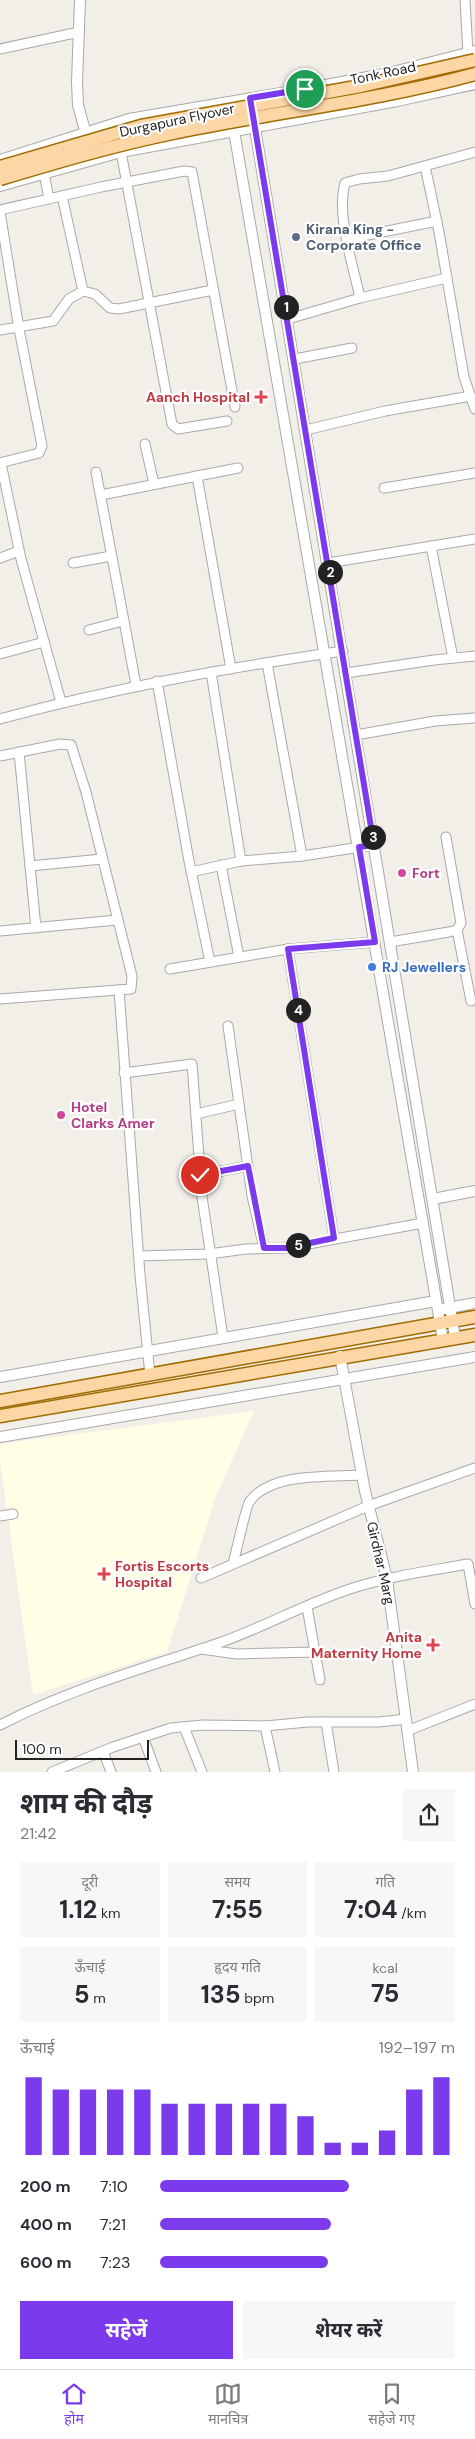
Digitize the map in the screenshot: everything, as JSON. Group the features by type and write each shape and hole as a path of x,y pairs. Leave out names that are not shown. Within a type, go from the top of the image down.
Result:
{"main road":[{"name":"Durgapura Flyover","path":"0,167 141,126 362,86 473,55"},
{"name":"Durgapura Flyover","path":"0,179 106,148 173,133 366,97 475,74"},
{"path":"0,1401 475,1318"},
{"path":"0,1416 340,1356 475,1335"}],"street":[{"path":"80,0 77,94 93,160"},
{"path":"465,0 473,55"},
{"path":"0,49 79,32"},
{"name":"Tonk Road","path":"0,160 85,131 161,112 305,89 473,55"},
{"path":"400,70 405,99"},
{"name":"Tonk Road","path":"0,186 121,152 405,99 475,84"},
{"path":"250,98 433,1199 450,1308 446,1322"},
{"path":"229,102 437,1305 446,1322 449,1338"},
{"path":"121,152 174,428 227,420"},
{"path":"360,298 348,239 342,196 345,183 359,179 388,176 475,152"},
{"path":"425,166 437,221 465,378 475,409"},
{"path":"62,702 19,550 0,463 39,453 42,446 19,326 0,211 128,182 184,171 192,172 235,407"},
{"path":"44,173 49,199"},
{"path":"62,196 83,291"},
{"path":"348,239 437,221"},
{"path":"288,319 360,298 447,278"},
{"path":"0,330 52,321 68,299 83,291 94,294 110,308 150,304 213,290"},
{"path":"294,359 352,348"},
{"path":"465,378 475,376"},
{"path":"306,430 385,412 471,396"},
{"path":"145,444 154,484"},
{"path":"101,495 238,468"},
{"path":"96,472 136,685"},
{"path":"384,488 475,473"},
{"path":"197,476 231,668"},
{"path":"328,563 475,539"},
{"path":"431,546 454,658"},
{"path":"0,558 19,550"},
{"path":"73,563 111,556"},
{"path":"89,630 123,622"},
{"path":"0,654 44,642"},
{"path":"0,720 62,702 136,685 266,662 342,651"},
{"path":"346,673 475,656"},
{"path":"266,662 302,856"},
{"path":"211,672 241,861"},
{"path":"157,681 191,872 210,962"},
{"path":"356,735 435,721 475,718"},
{"path":"0,756 60,744 71,745 86,792 132,976 131,990 0,999"},
{"path":"19,752 36,928"},
{"path":"446,837 460,905 461,922 457,930 471,1001"},
{"path":"191,872 241,861 302,856 374,845"},
{"path":"30,866 102,859"},
{"path":"221,865 239,957"},
{"path":"0,931 117,920"},
{"path":"390,942 457,930"},
{"path":"170,969 288,949 375,942"},
{"path":"288,949 334,1238"},
{"path":"119,990 138,1256 150,1375"},
{"path":"228,1026 248,1166 264,1248"},
{"path":"124,1073 192,1064 200,1175 209,1254 222,1338"},
{"path":"196,1114 239,1104"},
{"path":"200,1175 248,1166"},
{"path":"433,1199 475,1192"},
{"path":"138,1256 209,1254 264,1248 286,1248 423,1223"},
{"path":"0,1377 222,1338 437,1305 450,1308 475,1304"},
{"name":"Girdhar Marg","path":"340,1356 368,1506 387,1579 413,1772"},
{"path":"0,1437 475,1357"},
{"path":"201,1578 368,1506 475,1468"},
{"path":"233,1564 249,1501 264,1490 278,1482 362,1475"},
{"path":"0,1516 13,1514"},
{"path":"0,1725 46,1702 132,1670 199,1649 352,1588 387,1579 471,1564 475,1604"},
{"path":"307,1607 320,1680"},
{"path":"199,1649 236,1654 315,1652"},
{"path":"407,1731 475,1704"},
{"path":"52,1772 64,1769 103,1751 171,1728 203,1725 265,1726 326,1722 379,1722 406,1719"},
{"path":"326,1722 334,1772"},
{"path":"265,1726 275,1772"},
{"path":"184,1727 202,1772"},
{"path":"143,1737 156,1772"},
{"path":"103,1751 111,1772"}],"shaded area":[{"name":"Fortis Escorts Hospital","path":"254,1411 216,1496 167,1652 33,1695 0,1461 0,1444"}],"place":[{"name":"Kirana King - Corporate Office","path":"296,237"},
{"name":"Aanch Hospital","path":"261,397"},
{"name":"Fort","path":"402,873"},
{"name":"RJ Jewellers","path":"372,967"},
{"name":"Hotel Clarks Amer","path":"61,1115"},
{"name":"Fortis Escorts Hospital","path":"104,1574"},
{"name":"Anita Maternity Home","path":"433,1645"}],"route":[{"path":"200,1175 248,1166 252,1196 264,1248 286,1248 334,1238 288,949 375,942 359,847 374,845 250,98 305,89"}]}
